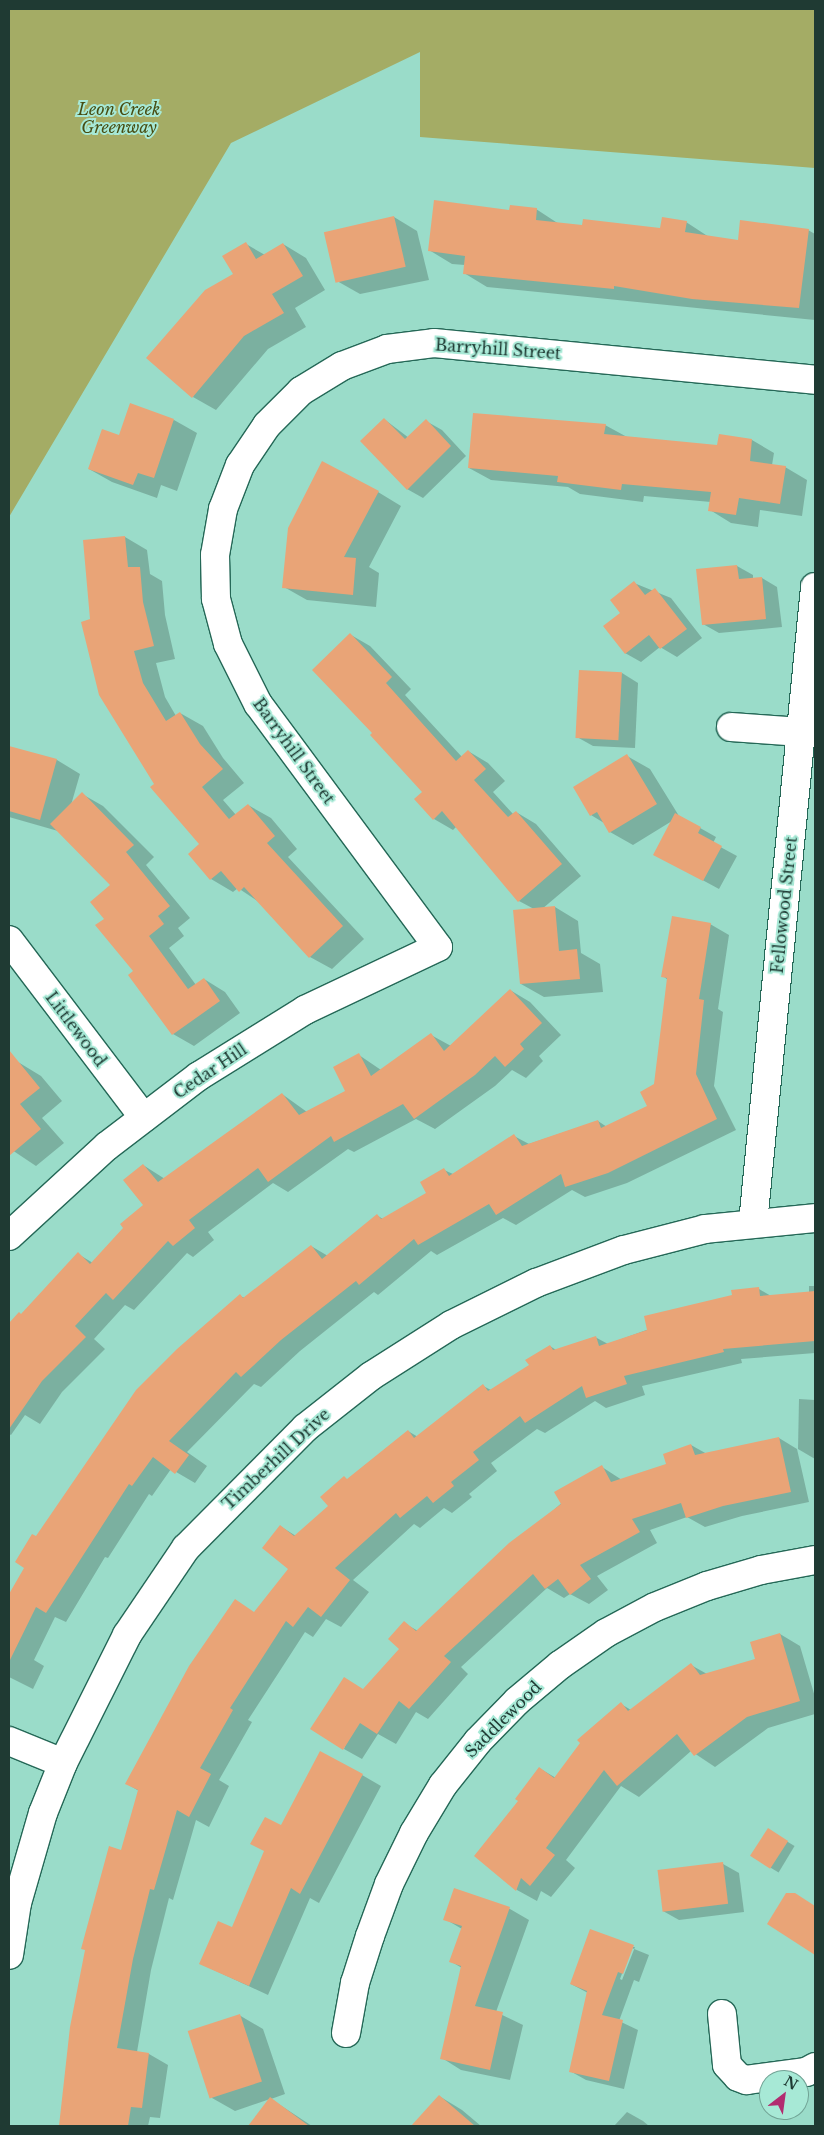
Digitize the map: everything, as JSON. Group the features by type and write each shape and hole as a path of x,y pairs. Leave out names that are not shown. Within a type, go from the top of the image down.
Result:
{"street":[{"name":"Barryhill Street","path":"438,947 258,704 228,644 216,599 215,555 223,509 240,465 267,425 301,391 342,366 387,349 458,343 815,380"},
{"name":"Fellowood Street","path":"753,1223 815,587"},
{"path":"731,727 801,732"},
{"name":"Littlewood","path":"9,940 144,1118"},
{"name":"Cedar Hill","path":"9,1236 107,1146 200,1076 305,1010 438,947"},
{"name":"Timberhill Drive","path":"9,1955 17,1902 43,1813 63,1763 127,1635 186,1548 305,1428 364,1382 451,1325 536,1283 624,1250 705,1229 815,1218"},
{"name":"Saddlewood","path":"346,2033 355,1982 370,1936 389,1884 414,1833 443,1785 478,1741 517,1701 560,1665 606,1633 655,1607 725,1580 815,1560"},
{"path":"9,1741 63,1763"},
{"path":"722,2014 727,2065 738,2077 746,2080 806,2072 815,2067"}],"green space":[{"name":"Leon Creek Greenway","path":"9,9 815,9 815,168 420,137 420,52 231,143 9,517"}],"building":[{"path":"434,200 509,210 510,205 537,208 536,220 582,225 583,219 660,228 662,217 687,221 685,232 738,240 740,220 809,229 799,308 692,299 614,286 614,289 463,274 465,256 428,251"},
{"path":"394,216 406,267 336,283 324,232"},
{"path":"246,242 256,259 283,243 303,276 272,294 284,313 244,336 192,398 146,358 205,290 233,274 222,256"},
{"path":"130,403 174,419 154,478 138,473 133,485 88,469 102,429 119,435"},
{"path":"473,413 606,424 604,434 717,445 719,434 752,439 750,461 786,466 780,504 739,498 736,515 708,511 711,492 622,484 621,490 557,482 558,476 468,468"},
{"path":"384,418 405,439 426,419 451,446 407,490 360,441"},
{"path":"322,461 379,491 344,557 356,558 353,595 282,588 288,528"},
{"path":"125,536 128,567 140,567 143,602 154,646 134,651 143,683 166,721 180,712 200,744 223,769 202,787 229,819 248,804 275,836 267,843 343,926 309,958 244,887 239,892 221,871 210,880 188,854 199,844 150,787 154,784 99,695 81,622 90,619 83,540"},
{"path":"737,565 739,579 762,577 766,619 702,625 696,569"},
{"path":"634,581 645,595 655,588 687,629 660,649 649,635 625,654 603,626 620,613 610,600"},
{"path":"350,633 392,677 386,683 456,761 468,750 486,769 474,780 508,817 516,811 562,864 518,902 442,811 433,820 414,799 422,792 370,735 372,733 312,670"},
{"path":"579,670 622,672 618,740 575,738"},
{"path":"9,746 57,759 40,820 9,811"},
{"path":"627,754 657,804 609,833 597,812 590,816 573,787"},
{"path":"82,792 134,845 126,852 170,906 158,916 164,924 149,936 188,989 204,978 220,1001 172,1035 128,975 133,971 95,925 104,919 90,902 110,885 50,824"},
{"path":"675,813 701,827 698,833 722,846 703,881 653,855"},
{"path":"555,906 559,951 577,949 580,979 520,984 513,910"},
{"path":"672,916 711,923 699,999 704,1000 696,1074 717,1119 608,1173 565,1187 561,1174 496,1215 489,1204 418,1245 414,1239 359,1285 356,1281 281,1340 241,1377 236,1372 169,1441 189,1455 175,1474 153,1457 132,1486 129,1484 46,1613 36,1607 9,1662 9,1594 24,1568 15,1562 32,1534 36,1536 136,1390 177,1349 240,1294 243,1298 311,1245 322,1259 377,1214 381,1219 426,1193 420,1182 444,1168 449,1176 514,1134 522,1146 598,1120 601,1128 647,1106 640,1092 654,1084 667,978 661,977"},
{"path":"510,989 542,1023 520,1044 524,1049 505,1067 495,1056 475,1075 414,1119 403,1104 334,1142 331,1136 268,1182 258,1168 189,1220 195,1228 173,1246 168,1241 113,1300 106,1293 75,1326 86,1337 42,1381 9,1429 9,1323 19,1312 21,1314 78,1252 90,1264 123,1228 120,1224 143,1205 123,1180 143,1164 158,1182 282,1093 299,1115 345,1091 333,1067 359,1053 371,1076 431,1033 444,1051"},
{"path":"9,1050 40,1088 20,1104 41,1129 9,1156"},
{"path":"759,1287 760,1296 815,1291 815,1341 723,1349 724,1352 624,1376 627,1384 586,1398 582,1386 525,1423 520,1416 473,1452 479,1460 451,1482 454,1486 433,1503 427,1496 400,1518 396,1513 335,1568 350,1580 321,1617 308,1607 293,1627 286,1621 230,1708 233,1710 200,1768 211,1774 189,1817 177,1810 154,1890 150,1889 133,1959 117,2048 149,2053 142,2108 131,2107 128,2126 59,2126 70,2027 85,1950 81,1949 109,1846 121,1850 138,1790 125,1784 189,1666 235,1599 254,1612 288,1569 262,1548 280,1525 294,1536 328,1506 320,1497 344,1476 347,1479 408,1430 414,1438 483,1384 488,1391 529,1365 525,1360 550,1345 553,1350 596,1336 599,1346 647,1330 644,1316 732,1295 731,1290"},
{"path":"779,1437 791,1492 723,1506 686,1518 681,1503 632,1519 640,1532 580,1565 591,1579 570,1595 558,1579 545,1589 533,1574 444,1656 451,1662 409,1709 399,1701 377,1734 360,1723 343,1750 310,1729 344,1677 363,1689 399,1649 388,1639 404,1621 416,1631 509,1543 561,1504 554,1492 602,1465 611,1482 666,1464 663,1454 691,1444 695,1455"},
{"path":"780,1633 800,1701 747,1717 694,1756 677,1734 617,1786 604,1770 546,1848 555,1855 530,1886 521,1878 516,1891 474,1856 518,1801 515,1799 539,1767 554,1778 580,1743 577,1740 621,1702 628,1711 691,1663 700,1675 755,1659 750,1642"},
{"path":"320,1751 363,1774 300,1894 291,1888 249,1986 199,1964 218,1921 232,1927 264,1851 250,1844 265,1817 281,1825"},
{"path":"768,1828 788,1841 770,1869 750,1856"},
{"path":"723,1862 728,1904 663,1912 657,1870"},
{"path":"454,1888 510,1907 475,2006 503,2012 490,2070 440,2059 461,1966 449,1962 462,1926 443,1920"},
{"path":"786,1893 795,1893 815,1906 815,1955 767,1924"},
{"path":"590,1929 634,1945 623,1974 618,1972 602,2015 623,2020 609,2081 569,2072 587,1991 570,1984"},
{"path":"240,2014 262,2082 210,2099 188,2031"},
{"path":"439,2095 475,2126 411,2126"},
{"path":"270,2097 309,2126 248,2126"}]}
